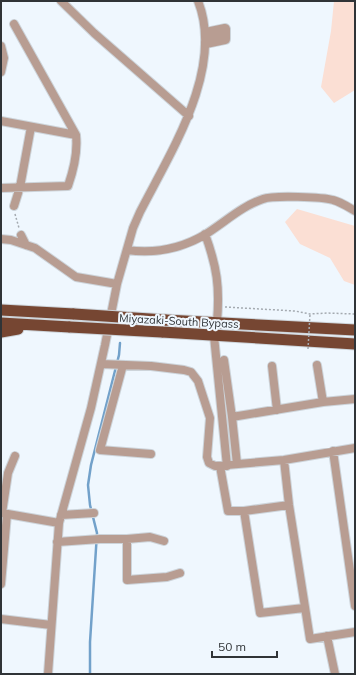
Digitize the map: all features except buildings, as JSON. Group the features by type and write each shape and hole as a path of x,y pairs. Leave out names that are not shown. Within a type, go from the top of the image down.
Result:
{"highway":[{"path":"1,304 44,313"},
{"name":"Miyazaki-South Bypass","path":"1,310 355,330"},
{"name":"Miyazaki-South Bypass","path":"1,323 355,344"},
{"path":"1,332 43,326"}],"street":[{"path":"61,1 94,33 189,116"},
{"path":"48,674 57,542 60,519 91,408 117,284 127,250 140,212 189,116 205,60 206,38 203,14 198,1"},
{"path":"1,188 68,186 75,167 77,142 76,135 14,24"},
{"path":"1,46 4,58 1,72"},
{"path":"1,121 76,135"},
{"path":"14,206 20,187 30,127"},
{"path":"127,250 144,252 177,248 205,234 237,213 264,198 298,197 333,200 355,211"},
{"path":"205,234 214,260 219,288 218,322"},
{"path":"21,235 26,245"},
{"path":"1,238 34,248 76,277 117,284"},
{"path":"214,336 228,511 244,511 289,505"},
{"path":"224,360 237,464"},
{"path":"101,364 151,366 191,372 198,381 210,418 207,457 209,463 215,466 284,460 355,448"},
{"path":"122,365 100,450 150,454"},
{"path":"317,365 323,402"},
{"path":"272,366 277,410"},
{"path":"232,417 323,402 355,399"},
{"path":"333,451 355,606"},
{"path":"1,584 3,513 8,473 15,456"},
{"path":"284,460 289,505 310,639 355,632"},
{"path":"244,511 260,613 304,608"},
{"path":"3,513 60,519 92,514"},
{"path":"57,542 150,537 164,541"},
{"path":"127,539 127,580 167,577 180,573"},
{"path":"1,619 51,624"},
{"path":"327,636 335,674"}],"path":[{"path":"14,206 21,235"},
{"path":"219,307 295,311 310,314 355,314"},
{"path":"308,349 310,314"}],"shaded area":[{"path":"334,1 355,1 355,90 334,103 321,87 331,31"},
{"path":"297,209 355,226 355,285 344,281 330,258 300,244 285,222"}],"waterway":[{"path":"90,674 90,642 97,533 90,505 88,485 91,465 119,355 120,343"}]}
